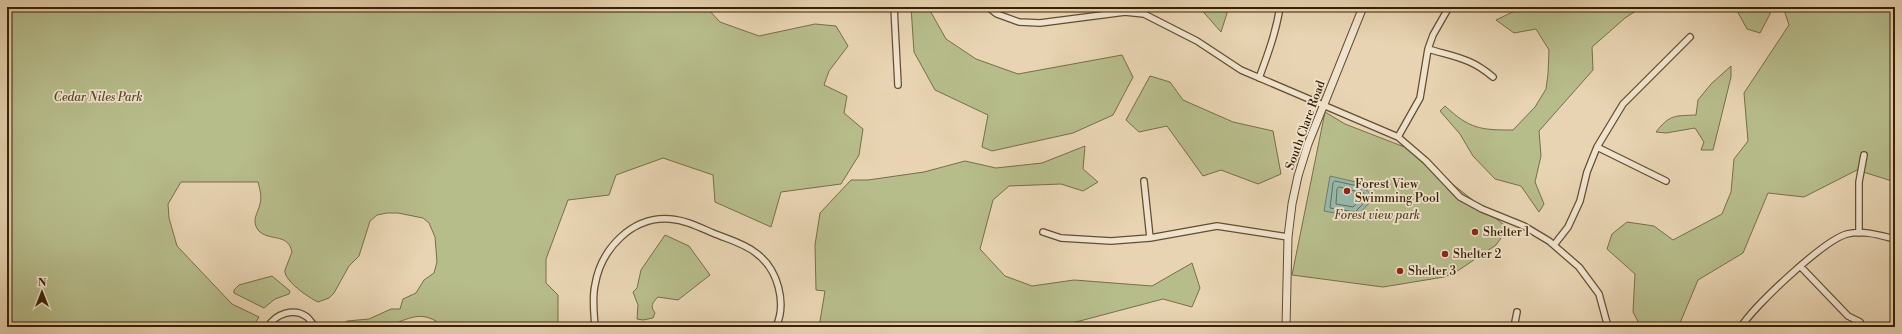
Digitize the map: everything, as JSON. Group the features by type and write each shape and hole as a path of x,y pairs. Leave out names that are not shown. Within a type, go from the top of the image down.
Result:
{"street":[{"path":"894,7 898,85"},
{"path":"988,7 997,14 1019,22 1040,23 1125,12 1144,14 1196,41 1241,70 1398,137 1426,161 1460,197 1482,210 1524,226 1554,245 1578,267 1599,294 1608,327"},
{"path":"1258,78 1271,45 1280,7"},
{"name":"South Clare Road","path":"1286,327 1288,237 1298,176 1323,105 1363,7"},
{"path":"1398,137 1420,98 1428,49 1433,35 1449,7"},
{"path":"1554,245 1568,227 1580,201 1587,172 1597,148 1623,104 1690,37"},
{"path":"1428,49 1468,60 1480,66 1493,77"},
{"path":"1597,148 1666,181"},
{"path":"1859,233 1859,182 1864,155"},
{"path":"1144,181 1150,238"},
{"path":"595,327 595,283 601,267 616,242 630,229 640,223 650,220 669,218 689,223 744,246 756,253 765,261 775,278 780,299 780,311 776,327"},
{"path":"1043,232 1061,238 1076,240 1111,241 1150,238 1217,226 1288,237"},
{"path":"1741,327 1761,303 1826,244 1846,234 1868,232 1895,239"},
{"path":"1800,267 1848,316 1860,322"},
{"path":"1514,327 1517,312"},
{"path":"268,327 278,315 299,313 307,317 315,327"}],"green space":[{"name":"Cedar Niles Park","path":"7,7 706,7 720,22 759,36 815,24 836,26 848,46 829,71 824,85 847,96 844,113 863,129 859,155 841,184 781,192 771,227 715,202 713,175 663,158 616,175 609,195 568,200 546,259 546,283 558,295 558,327 437,327 436,321 422,316 409,318 382,327 340,327 347,321 369,319 391,309 400,309 403,299 416,293 424,280 434,273 437,262 435,237 429,223 423,218 398,213 377,215 370,221 359,256 349,266 334,293 329,298 318,302 297,288 285,274 285,270 292,252 290,246 282,239 262,234 256,226 255,220 261,199 258,182 181,182 168,204 169,218 177,246 232,304 259,317 253,327 7,327"},
{"path":"911,7 928,7 946,39 976,59 1018,74 1122,55 1133,77 1113,115 1073,133 992,151 982,147 988,115 935,90 914,52"},
{"path":"1199,7 1229,7 1221,32"},
{"path":"1523,7 1642,7 1625,18 1592,47 1593,70 1539,131 1541,156 1535,182 1544,204 1539,212 1521,186 1495,179 1473,156 1460,134 1440,111 1445,106 1454,114 1476,127 1513,130 1535,107 1546,89 1549,50 1536,29 1514,33 1496,20"},
{"path":"1735,7 1771,7 1770,14 1760,33 1747,29"},
{"path":"1783,7 1895,7 1895,182 1857,170 1804,197 1768,193 1743,253 1698,280 1680,323 1671,327 1641,327 1633,312 1635,274 1607,249 1612,234 1627,222 1654,226 1673,240 1722,214 1731,192 1734,159 1748,141 1744,93 1789,25"},
{"path":"1731,66 1731,77 1713,150 1701,150 1704,142 1695,128 1666,133 1656,132 1665,122 1673,117 1696,115 1698,100 1711,84"},
{"path":"1150,76 1170,82 1183,100 1233,122 1273,131 1281,174 1258,184 1221,170 1203,176 1167,126 1139,132 1126,120"},
{"name":"Forest view park","path":"1325,112 1345,124 1407,148 1508,228 1496,245 1456,272 1444,277 1383,287 1292,275"},
{"path":"1085,146 1083,169 1098,182 1083,191 1061,184 1009,186 993,200 980,249 1005,276 1032,286 1074,280 1152,286 1192,263 1200,288 1192,307 1163,299 1057,327 819,327 825,291 816,290 815,245 820,213 851,180 868,180 924,172 965,161 996,168 1042,163"},
{"path":"665,235 689,246 710,275 678,300 658,297 652,305 655,313 653,318 643,320 637,319 638,305 633,292 637,288 641,270"},
{"path":"272,276 290,291 289,294 275,299 264,308 234,293 234,290 239,285"}],"water":[{"name":"Forest View Swimming Pool","path":"1330,176 1360,183 1374,198 1356,217 1324,211"}],"place":[{"name":"Forest View Swimming Pool","path":"1347,191"},
{"name":"Shelter 1","path":"1475,232"},
{"name":"Shelter 2","path":"1445,254"},
{"name":"Shelter 3","path":"1400,271"}]}
